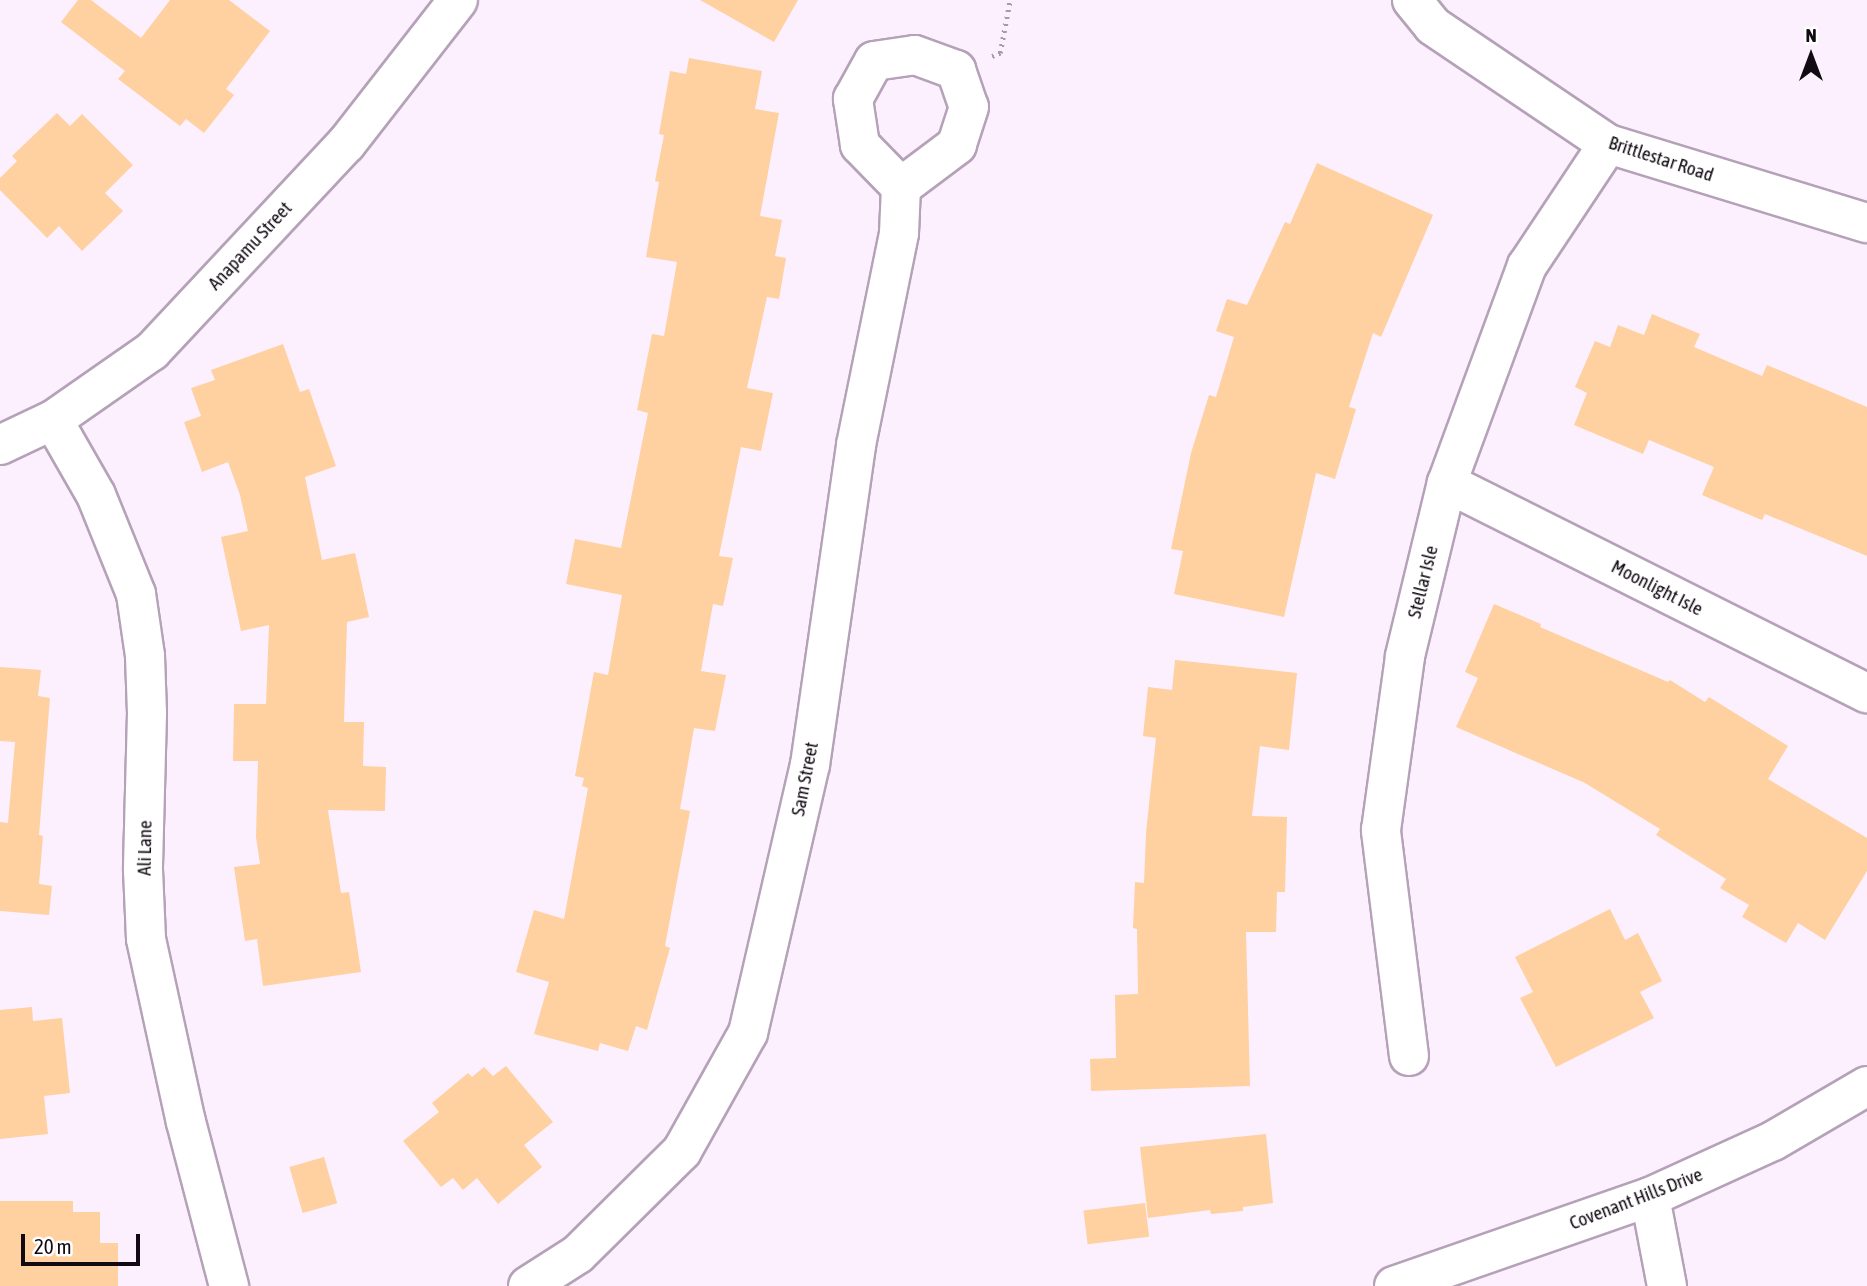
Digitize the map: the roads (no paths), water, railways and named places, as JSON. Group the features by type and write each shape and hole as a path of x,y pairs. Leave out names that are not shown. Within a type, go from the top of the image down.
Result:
{"street":[{"name":"Anapamu Street","path":"0,445 53,420 152,351 346,144 458,0"},
{"name":"Brittlestar Road","path":"1412,0 1433,26 1608,144 1867,223"},
{"path":"915,55 956,70 969,107 957,145 901,187 860,145 853,99 874,61 915,55"},
{"name":"Stellar Isle","path":"1409,1056 1381,831 1405,656 1447,483 1528,267 1608,144"},
{"name":"Sam Street","path":"528,1286 578,1254 682,1151 748,1033 810,765 856,445 899,233 901,187"},
{"name":"Ali Lane","path":"53,420 96,495 136,594 145,656 147,713 143,870 146,939 186,1122 229,1286"},
{"name":"Moonlight Isle","path":"1447,483 1867,693"},
{"name":"Covenant Hills Drive","path":"1394,1286 1650,1197 1773,1141 1867,1086"},
{"path":"1650,1197 1667,1286"}]}
